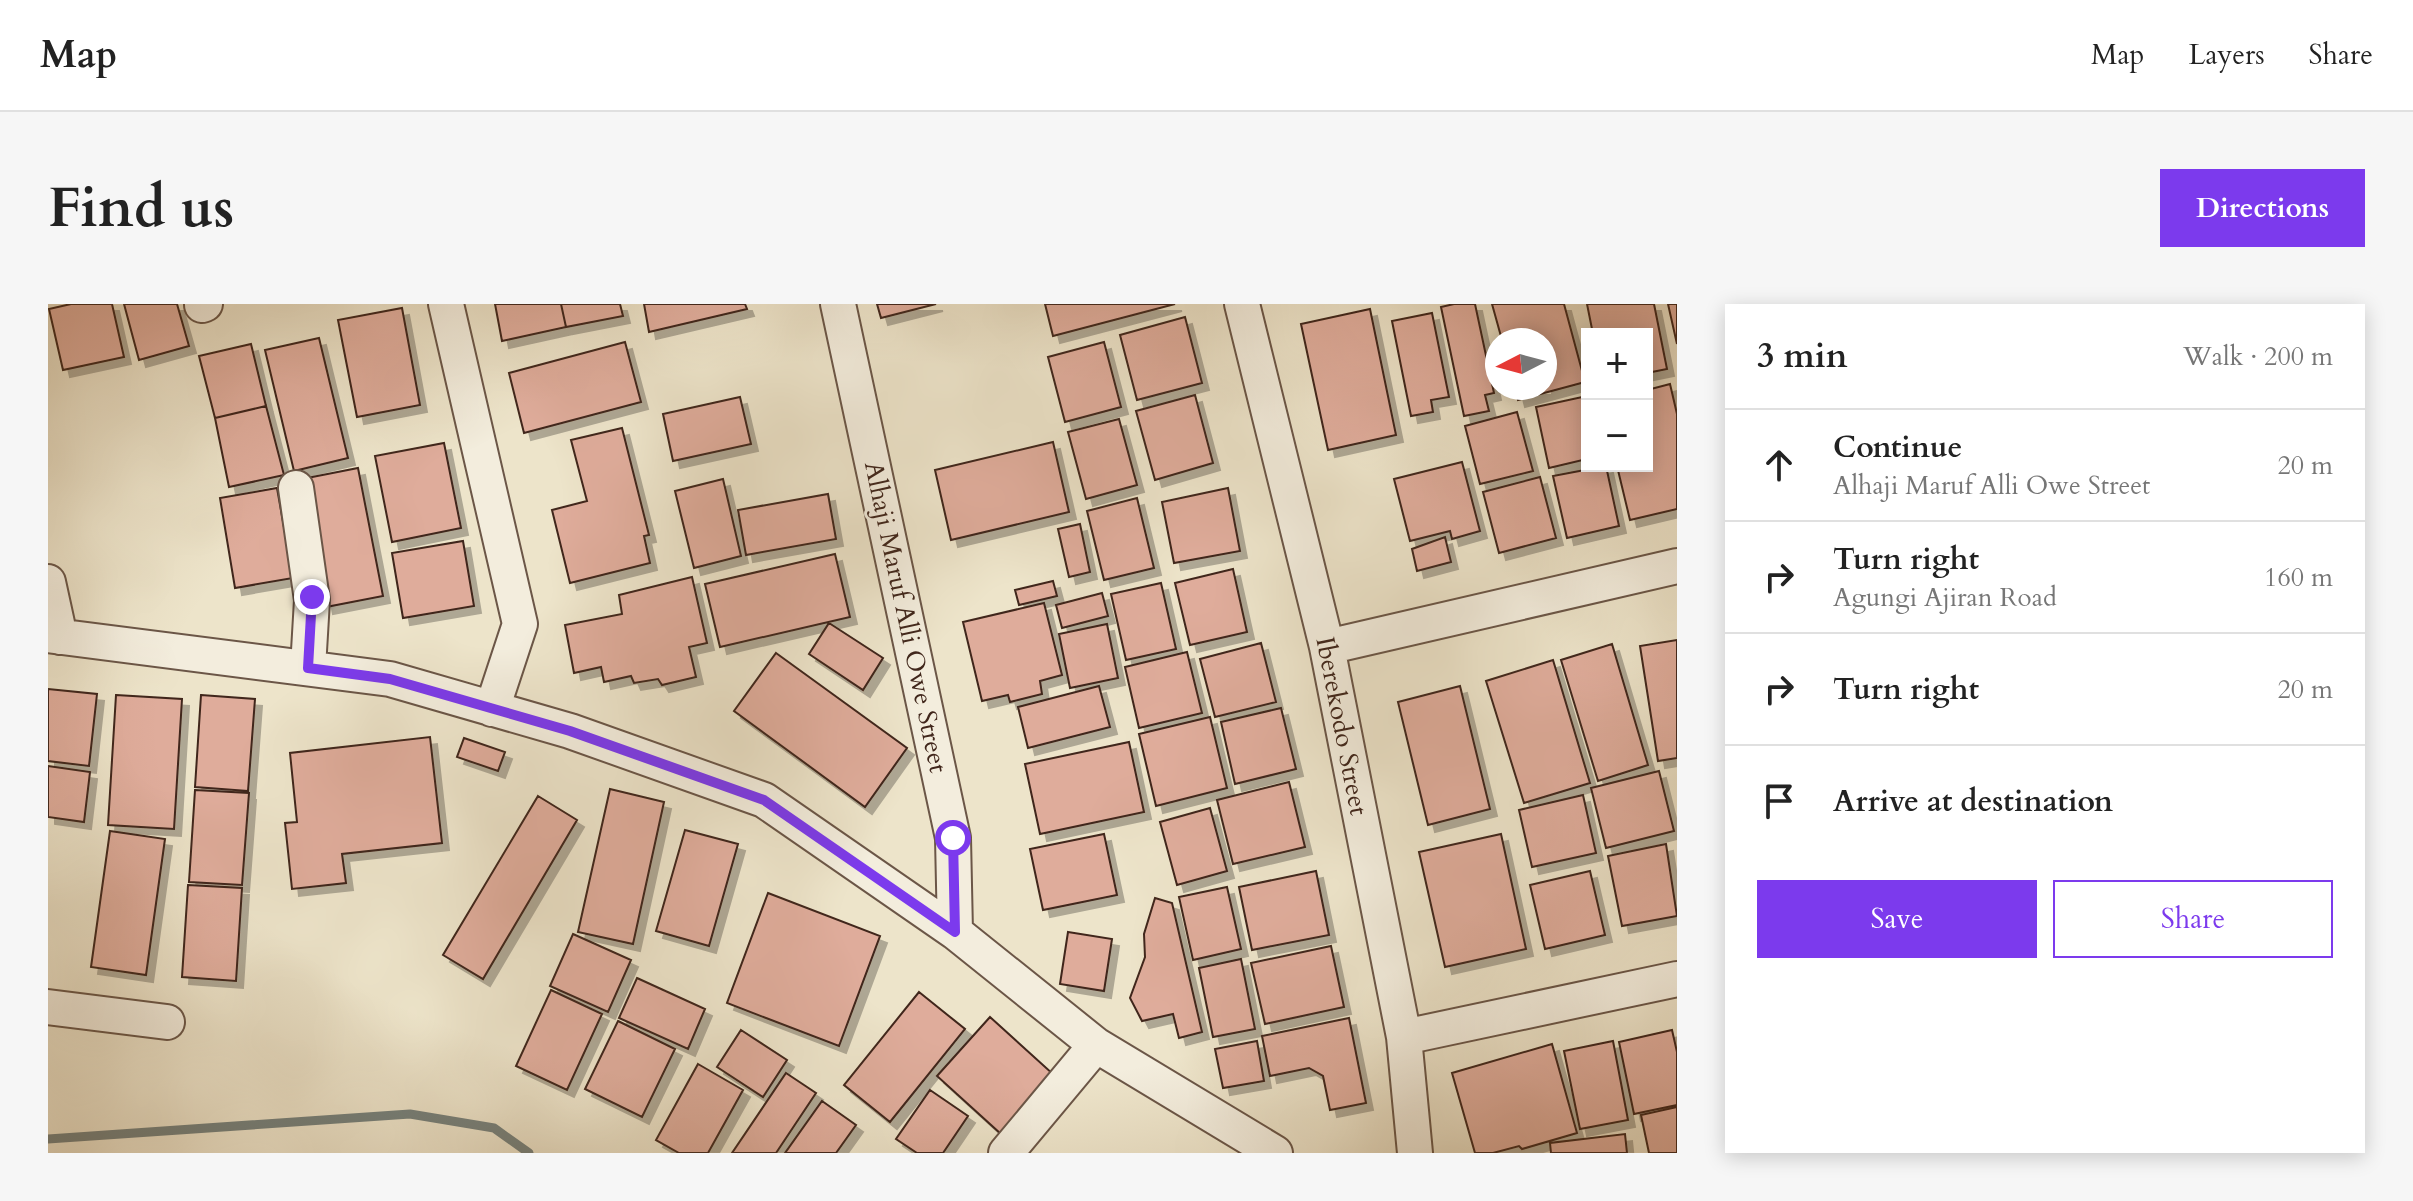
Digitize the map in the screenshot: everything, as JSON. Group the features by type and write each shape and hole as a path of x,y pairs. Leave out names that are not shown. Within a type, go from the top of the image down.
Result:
{"street":[{"path":"446,304 520,624 492,709"},
{"name":"Alhaji Maruf Alli Owe Street","path":"838,304 953,838 955,932"},
{"name":"Iberekodo Street","path":"1242,304 1327,647 1404,1037 1415,1153"},
{"path":"296,488 312,600 308,668"},
{"path":"1327,647 1677,566"},
{"path":"48,582 54,636 390,679 570,731 764,800 955,932 1096,1045 1275,1153"},
{"path":"1404,1037 1677,979"},
{"path":"48,1007 167,1022"},
{"path":"1006,1153 1096,1045"}],"building":[{"path":"71,304 112,304 124,357 63,370 49,309"},
{"path":"124,304 177,304 189,346 139,360"},
{"path":"495,304 561,304 566,327 502,341"},
{"path":"561,304 620,304 623,316 566,327"},
{"path":"644,304 745,304 747,309 649,332"},
{"path":"877,304 936,304 881,318"},
{"path":"1045,304 1175,304 1053,336"},
{"path":"1475,304 1485,351 1485,400 1489,411 1464,416 1441,307"},
{"path":"1492,304 1564,304 1581,367 1581,383 1557,390 1557,328 1499,328"},
{"path":"1587,304 1654,304 1667,369 1653,372 1653,328 1592,328"},
{"path":"1668,304 1677,304 1677,344"},
{"path":"402,308 420,405 357,417 338,320"},
{"path":"1370,309 1396,435 1328,450 1301,324"},
{"path":"1432,313 1449,397 1431,400 1433,412 1411,416 1392,321"},
{"path":"1185,317 1202,383 1137,400 1120,335"},
{"path":"319,338 348,458 294,471 265,350"},
{"path":"625,342 641,402 524,433 509,373"},
{"path":"1104,342 1121,407 1065,422 1048,357"},
{"path":"251,344 266,406 215,418 199,356"},
{"path":"1670,384 1677,414 1677,509 1630,520 1618,472 1653,472 1653,388"},
{"path":"1195,395 1213,463 1155,480 1136,411"},
{"path":"740,397 751,444 673,461 663,414"},
{"path":"1581,397 1581,460 1549,468 1536,407"},
{"path":"266,406 284,475 229,487 215,418"},
{"path":"1517,412 1533,471 1480,484 1465,426"},
{"path":"1119,419 1137,485 1086,499 1068,432"},
{"path":"622,428 649,535 644,536 650,563 570,583 552,510 587,501 571,440"},
{"path":"1053,442 1069,512 951,540 935,470"},
{"path":"444,443 461,528 392,542 375,456"},
{"path":"1462,462 1480,531 1452,539 1450,531 1410,541 1394,479"},
{"path":"358,468 383,596 326,607 302,479"},
{"path":"1581,471 1607,472 1619,526 1567,538 1553,476"},
{"path":"1540,477 1556,538 1499,553 1483,492"},
{"path":"723,479 741,556 694,568 675,491"},
{"path":"277,488 293,578 235,588 220,498"},
{"path":"1228,488 1240,551 1174,563 1162,502"},
{"path":"828,494 836,539 746,555 738,510"},
{"path":"1137,498 1154,568 1104,580 1087,511"},
{"path":"1080,524 1090,572 1069,577 1058,529"},
{"path":"1445,537 1451,562 1417,571 1412,549"},
{"path":"463,541 474,606 403,618 392,553"},
{"path":"835,554 850,617 720,647 705,584"},
{"path":"1233,569 1247,632 1190,645 1175,583"},
{"path":"692,577 707,643 689,647 696,677 662,685 658,679 634,683 631,676 604,682 601,667 574,673 565,625 622,614 619,595"},
{"path":"1053,581 1057,596 1019,605 1015,590"},
{"path":"1161,583 1176,649 1126,660 1111,594"},
{"path":"1102,593 1108,616 1062,628 1056,605"},
{"path":"1044,603 1062,675 1040,681 1042,694 1010,702 1008,695 982,701 963,622"},
{"path":"829,623 883,658 863,690 809,654"},
{"path":"1107,624 1118,678 1070,688 1059,634"},
{"path":"1677,640 1677,758 1658,761 1640,646"},
{"path":"1261,643 1276,702 1215,717 1200,659"},
{"path":"1612,644 1648,765 1598,781 1561,660"},
{"path":"1187,652 1202,713 1139,728 1125,667"},
{"path":"776,653 907,748 865,807 734,711"},
{"path":"1553,660 1590,783 1524,803 1486,681"},
{"path":"1099,686 1110,727 1028,748 1018,707"},
{"path":"1460,686 1490,809 1428,825 1398,702"},
{"path":"48,689 97,694 89,766 48,761"},
{"path":"116,695 182,699 174,829 108,825"},
{"path":"201,695 255,699 248,791 195,787"},
{"path":"1281,708 1296,769 1235,784 1221,722"},
{"path":"1210,717 1227,788 1156,806 1139,734"},
{"path":"430,737 442,843 342,854 346,883 292,889 285,823 297,822 290,753"},
{"path":"464,738 505,752 498,771 457,757"},
{"path":"1129,742 1144,812 1040,834 1025,764"},
{"path":"48,766 90,772 84,822 48,817"},
{"path":"1659,771 1674,831 1606,848 1591,788"},
{"path":"1289,782 1305,847 1233,864 1217,800"},
{"path":"610,789 664,802 633,944 578,932"},
{"path":"195,790 249,793 242,885 189,882"},
{"path":"1583,795 1596,853 1532,867 1519,810"},
{"path":"538,796 577,820 483,979 443,955"},
{"path":"1210,808 1227,871 1177,885 1160,822"},
{"path":"685,830 738,844 709,946 656,931"},
{"path":"110,831 165,839 146,975 91,967"},
{"path":"1104,834 1117,895 1043,910 1030,849"},
{"path":"1501,834 1526,949 1445,967 1419,852"},
{"path":"1666,844 1677,916 1622,926 1608,856"},
{"path":"1316,871 1329,935 1252,950 1239,887"},
{"path":"1590,871 1605,935 1545,949 1530,885"},
{"path":"188,885 242,888 236,981 182,977"},
{"path":"1227,887 1241,949 1193,960 1179,897"},
{"path":"768,893 880,936 839,1046 727,1003"},
{"path":"1155,898 1172,903 1202,1032 1179,1038 1173,1014 1142,1021 1130,998 1145,957 1144,934"},
{"path":"1068,932 1112,939 1104,991 1060,984"},
{"path":"573,934 631,960 608,1012 550,986"},
{"path":"1331,946 1344,1007 1265,1024 1251,963"},
{"path":"1241,959 1255,1029 1213,1037 1199,968"},
{"path":"637,978 705,1009 688,1049 619,1018"},
{"path":"551,990 602,1014 567,1090 516,1066"},
{"path":"919,992 965,1029 890,1122 844,1085"},
{"path":"990,1017 1054,1075 1001,1134 937,1076"},
{"path":"1349,1018 1366,1103 1330,1110 1323,1076 1309,1068 1270,1076 1262,1036"},
{"path":"618,1021 675,1049 642,1117 585,1089"},
{"path":"741,1030 787,1060 763,1097 717,1067"},
{"path":"1672,1030 1677,1052 1677,1105 1634,1114 1619,1042"},
{"path":"1257,1041 1264,1081 1223,1088 1215,1049"},
{"path":"1613,1041 1628,1120 1580,1129 1564,1051"},
{"path":"1552,1044 1577,1133 1522,1149 1519,1146 1493,1153 1475,1153 1452,1073"},
{"path":"698,1064 743,1090 708,1153 679,1153 656,1140"},
{"path":"786,1073 816,1093 776,1153 732,1153"},
{"path":"930,1090 968,1116 943,1153 917,1153 896,1139"},
{"path":"822,1101 856,1125 836,1153 785,1153"},
{"path":"1677,1107 1677,1153 1649,1153 1641,1115"},
{"path":"1625,1134 1627,1153 1551,1153 1550,1143"}],"waterway":[{"path":"48,1139 410,1114 494,1128 529,1153"}],"route":[{"path":"312,597 308,668 390,679 570,731 764,800 955,932 957,900 953,838"}]}
